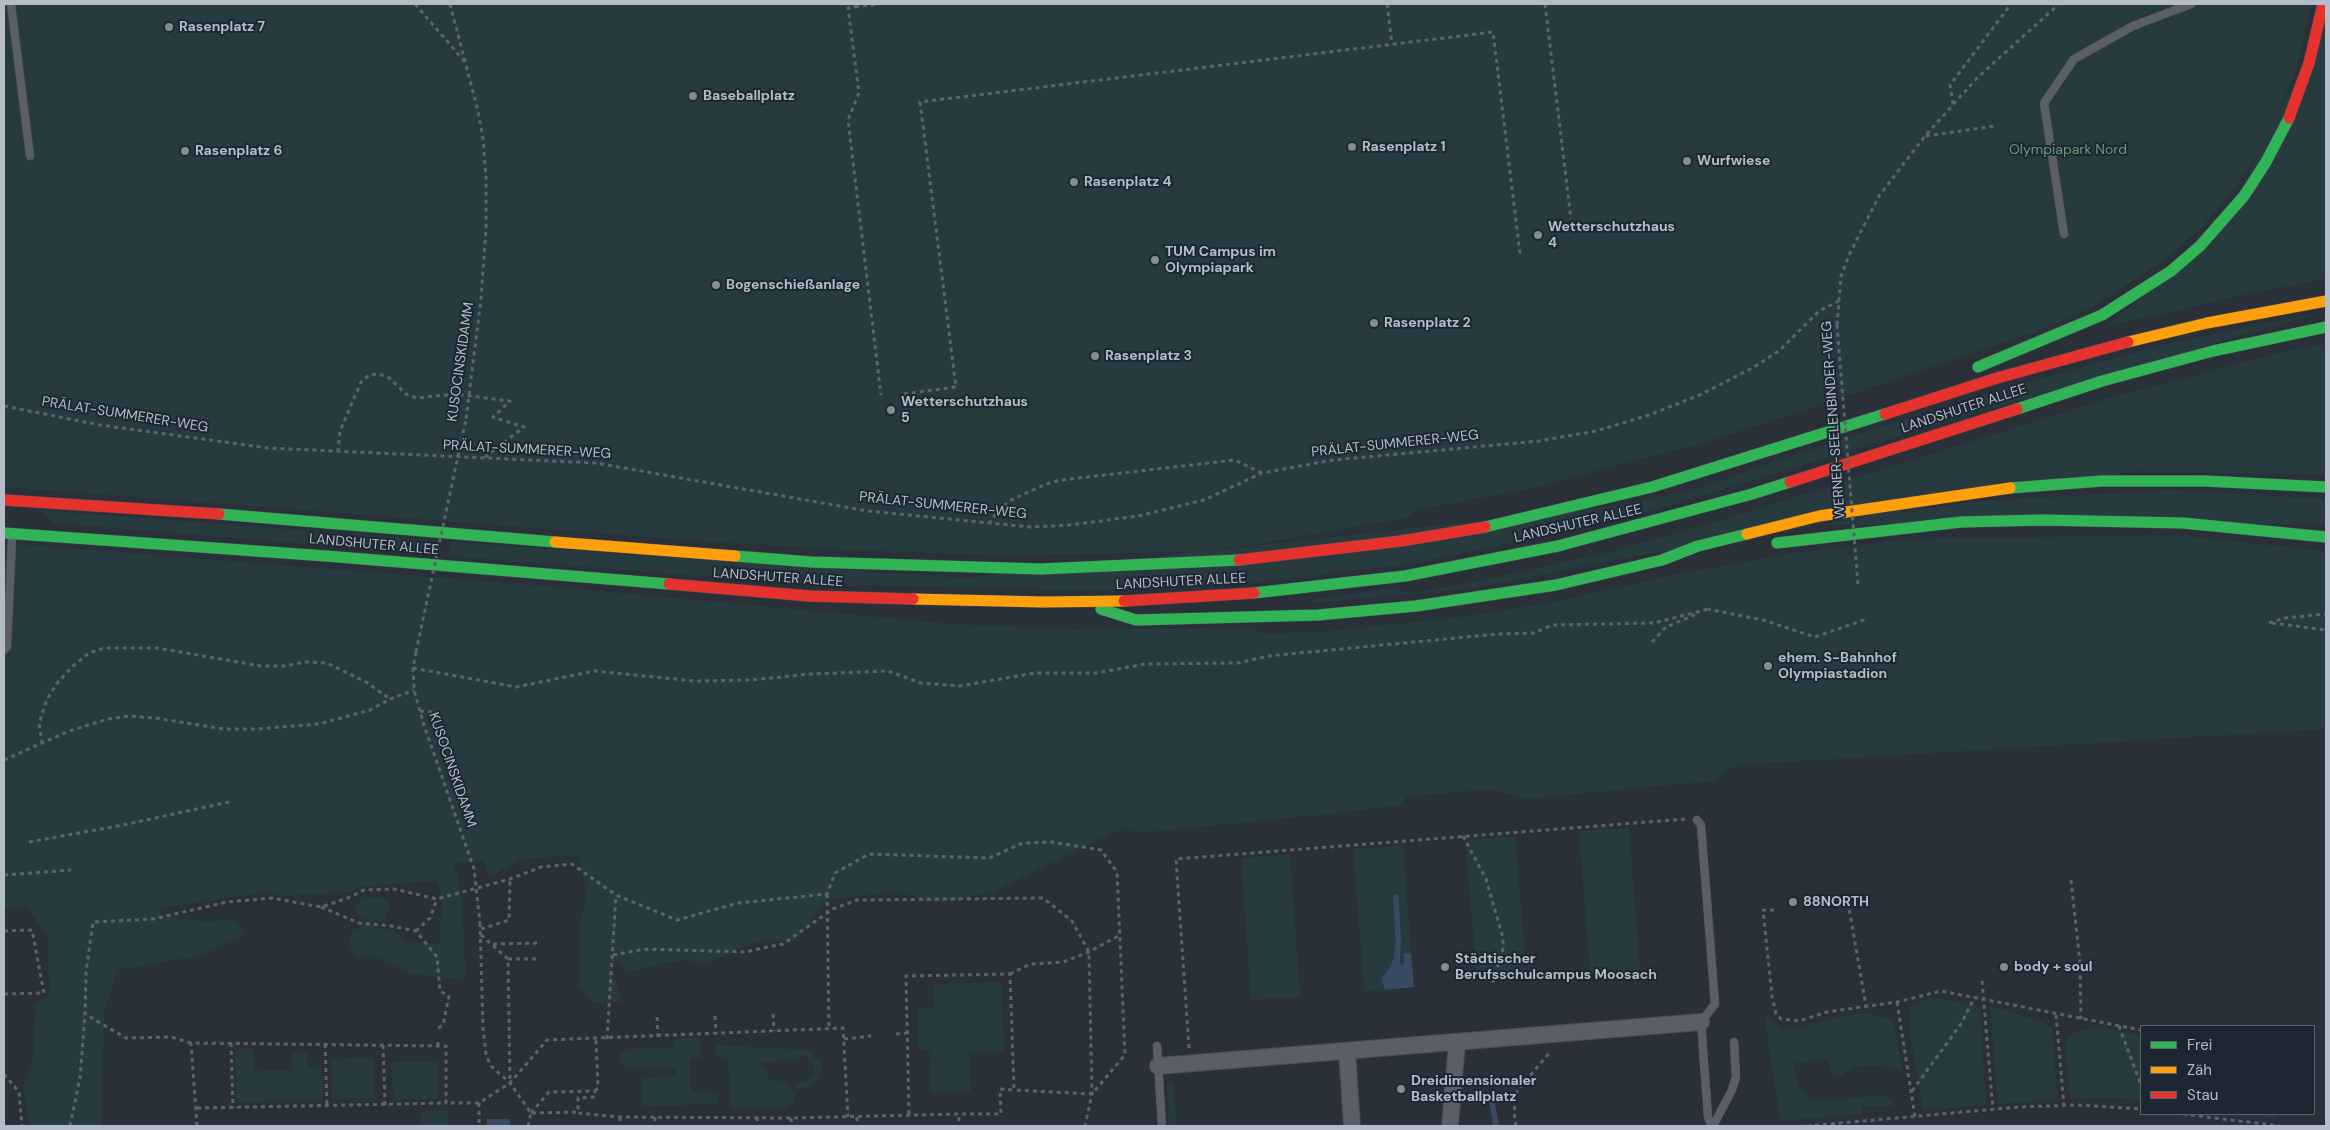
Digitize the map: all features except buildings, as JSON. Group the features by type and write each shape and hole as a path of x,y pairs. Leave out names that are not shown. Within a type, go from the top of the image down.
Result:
{"highway":[{"path":"1893,412 1959,377 2102,315 2171,271 2200,246 2244,196 2284,130 2309,63 2323,4"},
{"name":"LANDSHUTER ALLEE","path":"4,500 270,517 664,552 811,562 981,569 1134,567 1233,561 1401,542 1471,530 1652,486 1998,378 2147,336 2326,300"},
{"name":"LANDSHUTER ALLEE","path":"8,533 326,556 799,595 913,600 1079,601 1237,596 1406,576 1558,546 1752,494 2102,381 2213,351 2326,327"},
{"path":"1662,560 1698,546 1819,516 1999,489 2102,481 2205,481 2326,487"},
{"path":"1768,544 1960,522 2042,520 2184,523 2326,537"},
{"path":"1079,601 1136,620 1318,615 1416,606 1500,595 1556,585 1662,560 1732,550"}],"street":[{"path":"1158,1066 1701,1022"},
{"path":"1450,1126 1457,1042"},
{"path":"1347,1051 1352,1126"}],"lane":[{"path":"11,4 30,156"},
{"path":"2064,234 2044,103 2074,59 2133,26 2192,4"},
{"path":"4,650 7,647 8,533"},
{"path":"1697,820 1701,825 1714,1004 1701,1022 1708,1117 1713,1126"},
{"path":"1713,1126 1732,1090 1736,1077 1734,1042"},
{"path":"1157,1046 1162,1126"}],"path":[{"path":"415,4 468,65"},
{"name":"KUSOCINSKIDAMM","path":"450,4 468,65 483,139 486,229 481,299 466,419 416,652 413,668 414,690 423,722 474,869 481,929 483,1028 486,1055 491,1066 510,1083 531,1113"},
{"path":"879,4 854,5 848,8 859,93 848,120 881,395"},
{"path":"1387,4 1392,44"},
{"path":"1545,4 1571,219"},
{"path":"1953,104 1950,85 2011,4"},
{"name":"WERNER-SEELENBINDER-WEG","path":"1858,585 1836,325 1841,276 1879,196 1925,136 1977,78 2058,4"},
{"path":"904,394 956,387 920,102 1493,32 1520,254"},
{"path":"1925,136 1995,126"},
{"name":"PRÄLAT-SUMMERER-WEG","path":"4,406 100,425 268,448 596,463 868,511 1030,527 1070,525 1138,516 1204,500 1262,473 1333,460 1539,441 1596,431 1649,416 1702,394 1754,367 1780,350 1819,311 1839,301"},
{"path":"338,452 340,431 361,382 369,375 388,377 406,394 417,398 455,394 510,401 493,417 524,427 483,458"},
{"path":"989,524 1000,508 1013,499 1046,484 1061,480 1235,460 1262,473"},
{"path":"413,668 516,687 594,671 695,681 751,680 811,674 888,671 921,683 960,686 1035,673 1096,674 1145,664 1238,663 1268,656 1498,634 1534,633 1552,625 1654,623 1708,609 1763,620 1815,637 1867,619"},
{"path":"1652,642 1666,628 1708,609"},
{"path":"2326,614 2285,618 2269,623 2326,630"},
{"path":"42,744 39,723 47,699 58,682 88,653 104,648 157,648 261,666 284,666 305,662 328,663 358,678 390,699"},
{"path":"4,760 69,731 108,719 129,716 154,718 224,729 257,729 319,724 370,710 390,699 414,690"},
{"path":"420,711 431,712 447,756"},
{"path":"29,842 123,825 228,802"},
{"path":"1190,1064 1176,859 1209,859 1436,841 1463,836 1550,832 1697,820"},
{"path":"1463,836 1486,879 1503,938 1503,948 1492,985"},
{"path":"829,1028 830,965 826,913 827,894 835,873 869,854 989,858 1023,843 1051,842 1101,850 1117,872 1118,936 1125,1055 1092,1094"},
{"path":"321,907 348,898 364,890 394,889 437,899 510,879 541,867 572,864 616,895 677,920 738,903 827,894"},
{"path":"4,875 71,870"},
{"path":"481,929 509,920 510,879"},
{"path":"2071,880 2080,963 2081,1019"},
{"path":"607,1039 616,895"},
{"path":"70,1126 80,1078 86,972 93,922 153,919 227,902 272,898 321,907 359,923 416,931 437,957 440,993 449,996 443,1024 438,1028"},
{"path":"612,955 644,949 746,952 783,944 826,913 857,900 1043,898 1072,921 1089,952 1092,1094 1085,1126"},
{"path":"416,931 430,918 437,899"},
{"path":"1848,902 1866,1006"},
{"path":"1774,910 1764,910 1772,996 1776,1014 1781,1020 1799,1021 1827,1012 1897,1002 1941,991 2056,1015 2140,1030"},
{"path":"4,931 32,930 44,993 4,994"},
{"path":"480,935 493,944 508,959 510,1083"},
{"path":"909,1114 906,976 1010,974 1030,964 1063,962 1089,952 1118,936"},
{"path":"493,944 539,943"},
{"path":"508,959 539,959"},
{"path":"1010,974 1014,1090"},
{"path":"1982,981 1993,1110"},
{"path":"1912,1091 1960,1024 1974,998"},
{"path":"1897,1002 1915,1117"},
{"path":"84,1014 126,1038 171,1037 191,1043 446,1046 446,1103"},
{"path":"773,1014 774,1031"},
{"path":"2056,1015 2064,1106"},
{"path":"715,1016 716,1034"},
{"path":"657,1017 658,1037"},
{"path":"2119,1025 2140,1082"},
{"path":"197,1108 479,1103 510,1083 546,1040 658,1037 843,1028 848,1118"},
{"path":"896,1034 907,1033"},
{"path":"1516,1126 1514,1112 1517,1092 1564,1033"},
{"path":"844,1038 871,1036"},
{"path":"528,1126 531,1113 549,1092 594,1091 598,1088 596,1039"},
{"path":"438,1040 438,1046"},
{"path":"191,1043 198,1126"},
{"path":"231,1044 233,1108"},
{"path":"325,1044 326,1106"},
{"path":"384,1045 385,1105"},
{"path":"4,1074 18,1092 22,1126"},
{"path":"531,1113 579,1112 620,1117 791,1118 848,1118 909,1114 1001,1114 1000,1088 1092,1094"},
{"path":"579,1112 578,1098 595,1097 594,1091"},
{"path":"479,1103 479,1126"},
{"path":"1807,1126 1993,1110 2064,1106 2140,1109"},
{"path":"959,1114 959,1126"},
{"path":"2191,1115 2280,1126"},
{"path":"620,1117 620,1126"},
{"path":"655,1117 655,1126"},
{"path":"757,1117 758,1126"},
{"path":"857,1117 857,1126"},
{"path":"791,1118 792,1126"}],"green space":[{"name":"Olympiapark Nord","path":"4,4 2311,4 2295,73 2277,117 2257,156 2230,194 2203,226 2166,259 2090,308 2043,329 1700,444 1527,489 1417,510 1406,518 1205,551 1013,556 728,543 4,487"},
{"path":"2326,21 2326,279 2248,294 2104,327 2214,241"},
{"path":"2326,311 1901,435 1633,517 1416,563 1245,584 1101,591 787,583 448,556 451,542 964,578 1629,504 1708,485 1778,460 1966,400 2162,345"},
{"path":"2326,344 2326,475 2135,471 1614,560 1477,588 1311,603 1311,600 1394,588 1409,593 1473,582 1612,551 1712,523 2112,397 2291,350"},
{"path":"2169,490 2326,499 2326,524 1806,525 1981,501"},
{"path":"40,510 429,540 426,554 53,523"},
{"path":"2174,535 2326,551 2326,729 1737,765 1712,781 1525,799 1490,789 1407,797 1400,805 1331,814 1137,833 1123,828 993,892 940,903 895,892 825,900 796,941 756,941 706,965 687,960 660,964 626,973 617,960 609,967 614,976 621,1002 591,1003 580,986 579,926 587,896 579,855 522,859 489,877 484,861 454,863 462,897 466,980 412,974 375,957 355,955 348,943 352,931 364,925 390,929 410,943 439,944 442,901 438,881 364,886 351,892 280,896 268,892 159,908 161,917 211,922 234,918 245,935 198,956 118,970 104,1012 102,1126 30,1126 23,1084 32,1066 36,1004 49,994 48,940 28,907 4,907 4,543 569,588 953,624 1070,629 1251,628 1264,634 1329,631 1469,616 1559,601 1673,575 1793,553 1912,539"},
{"path":"1629,827 1640,969 1590,973 1579,831"},
{"path":"1515,836 1527,976 1477,981 1465,840"},
{"path":"1403,845 1414,987 1364,991 1353,849"},
{"path":"1290,854 1300,997 1251,1000 1241,858"},
{"path":"363,898 381,898 387,902 390,908 384,921 367,921 360,917 356,911 357,905"},
{"path":"1001,982 1004,1051 969,1051 971,1092 930,1092 931,1050 918,1050 918,1008 934,1008 933,984"},
{"path":"1932,997 1980,1007 1986,1105 1923,1110 1910,1031 1910,1007"},
{"path":"1990,1006 2043,1022 2052,1030 2058,1099 1998,1104"},
{"path":"1868,1013 1891,1019 1895,1027 1902,1070 1886,1065 1854,1067 1840,1077 1833,1075 1828,1059 1794,1063 1795,1073 1800,1087 1809,1098 1822,1101 1883,1095 1891,1099 1893,1106 1862,1107 1862,1114 1780,1121 1764,1014 1782,1029 1803,1028 1830,1018"},
{"path":"2092,1028 2103,1028 2140,1036 2140,1101 2120,1098 2070,1098 2065,1045 2072,1033"},
{"path":"700,1037 700,1058 690,1059 691,1090 718,1094 717,1104 642,1107 642,1078 675,1076 675,1067 624,1068 619,1059 621,1053 629,1049 674,1047 674,1038"},
{"path":"715,1045 808,1050 819,1060 822,1068 819,1078 810,1087 796,1089 796,1083 807,1081 814,1073 814,1067 805,1056 789,1061 759,1062 771,1080 789,1085 796,1095 793,1103 783,1108 730,1108 728,1057 716,1057"},
{"path":"235,1048 253,1048 254,1071 292,1070 292,1053 307,1053 307,1067 322,1067 323,1100 236,1102"},
{"path":"374,1058 375,1098 332,1099 331,1059"},
{"path":"438,1061 439,1099 393,1100 392,1062"},
{"path":"1173,1080 1177,1126 1169,1126 1167,1084"},
{"path":"421,1111 448,1111 448,1126 421,1126"},
{"path":"2244,1115 2277,1115 2278,1119"}],"water":[{"path":"1401,937 1400,964 1404,965 1404,953 1411,953 1414,987 1385,990 1381,978 1389,969 1394,958 1396,938"},
{"path":"487,1119 510,1119 510,1126 487,1126"}],"waterway":[{"path":"1396,897 1398,937"},
{"path":"1491,1096 1496,1126"}],"traffic: fast":[{"path":"1978,367 2102,315 2171,271 2200,246 2244,196 2266,162 2289,118"},
{"path":"2017,409 2102,381 2213,351 2326,327"},
{"path":"1485,527 1652,487 1885,414"},
{"path":"2010,488 2102,481 2205,481 2326,487"},
{"path":"1254,593 1405,576 1558,546 1790,482"},
{"path":"219,514 555,542"},
{"path":"1777,543 1961,522 2042,520 2183,523 2326,537"},
{"path":"4,533 326,556 669,584"},
{"path":"1101,609 1136,620 1318,615 1416,606 1556,585 1662,560 1698,546 1747,534"},
{"path":"735,556 811,562 1041,569 1239,560"}],"traffic: slow":[{"path":"2128,342 2207,323 2326,301"},
{"path":"1747,534 1819,516 2010,488"},
{"path":"555,542 735,556"},
{"path":"913,599 1043,602 1124,601"}],"traffic: jam":[{"path":"2289,118 2309,63 2323,4"},
{"path":"1885,414 1997,378 2128,342"},
{"path":"1790,482 2017,409"},
{"path":"4,500 219,514"},
{"path":"1239,560 1401,541 1485,527"},
{"path":"669,584 809,596 913,599"},
{"path":"1124,601 1254,593"}],"place":[{"name":"Rasenplatz 7","path":"169,27"},
{"name":"Baseballplatz","path":"693,96"},
{"name":"Rasenplatz 1","path":"1352,147"},
{"name":"Rasenplatz 6","path":"185,151"},
{"name":"Wurfwiese","path":"1687,161"},
{"name":"Rasenplatz 4","path":"1074,182"},
{"name":"Wetterschutzhaus 4","path":"1538,235"},
{"name":"TUM Campus im Olympiapark","path":"1155,260"},
{"name":"Bogenschießanlage","path":"716,285"},
{"name":"Rasenplatz 2","path":"1374,323"},
{"name":"Rasenplatz 3","path":"1095,356"},
{"name":"Wetterschutzhaus 5","path":"891,410"},
{"name":"ehem. S-Bahnhof Olympiastadion","path":"1768,666"},
{"name":"88NORTH","path":"1793,902"},
{"name":"Städtischer Berufsschulcampus Moosach","path":"1445,967"},
{"name":"body + soul","path":"2004,967"},
{"name":"Dreidimensionaler Basketballplatz","path":"1401,1089"}]}
